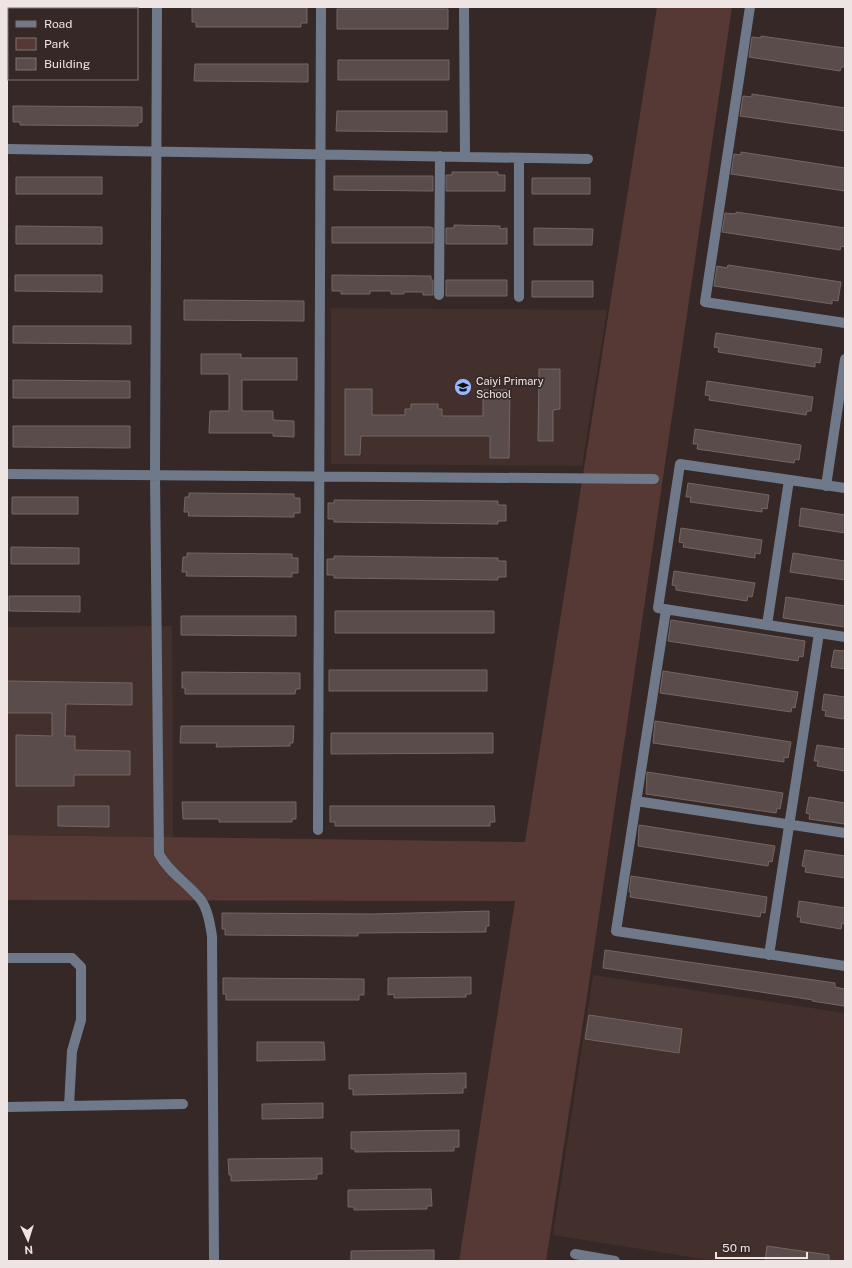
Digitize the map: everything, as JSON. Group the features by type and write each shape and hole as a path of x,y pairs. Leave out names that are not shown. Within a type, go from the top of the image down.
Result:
{"street":[{"path":"157,7 155,475 159,854 166,866 201,900 207,915 212,936 214,1261"},
{"path":"318,830 318,476 321,7"},
{"path":"464,7 465,157"},
{"path":"750,7 705,302 845,323"},
{"path":"7,149 588,159"},
{"path":"439,295 440,156"},
{"path":"519,298 520,158"},
{"path":"826,486 845,359"},
{"path":"845,488 680,464 658,608 845,637"},
{"path":"7,474 654,479"},
{"path":"767,625 789,480"},
{"path":"666,610 616,931 845,966"},
{"path":"769,954 819,633"},
{"path":"636,801 845,833"},
{"path":"7,958 72,958 81,967 81,1020 72,1051 69,1106"},
{"path":"7,1107 183,1104"},
{"path":"575,1254 616,1261"}],"shaded area":[{"path":"7,162 9,162 7,390"},
{"name":"Caiyi Primary School","path":"331,308 607,310 582,466 331,464"},
{"path":"172,626 173,837 7,835 7,627"},
{"path":"593,975 845,1013 845,1261 715,1261 553,1235"}],"green space":[{"path":"657,7 732,7 588,990 546,1261 459,1261 515,901 7,900 7,835 525,842"}],"building":[{"path":"192,7 301,7 307,8 307,23 301,23 301,27 196,27 196,22 192,22"},
{"path":"337,9 448,9 448,29 337,29"},
{"path":"761,36 845,48 845,67 841,67 840,71 749,57 752,37 761,38"},
{"path":"338,60 449,60 449,80 338,80"},
{"path":"195,64 308,64 308,82 194,81"},
{"path":"752,94 845,108 845,131 740,116 743,96 752,97"},
{"path":"13,106 142,107 142,122 138,123 138,126 20,125 20,122 13,122"},
{"path":"337,111 447,111 447,132 336,131"},
{"path":"741,152 845,168 845,191 731,174 734,154 741,155"},
{"path":"452,172 498,172 498,175 505,175 505,191 446,191 446,175 452,175"},
{"path":"334,176 433,176 433,191 334,190"},
{"path":"16,177 102,177 102,194 16,194"},
{"path":"532,178 590,178 590,194 532,194"},
{"path":"736,212 845,228 845,247 841,246 840,250 722,232 725,213 736,214"},
{"path":"454,225 500,226 500,229 507,228 507,244 446,244 446,228 454,228"},
{"path":"16,226 102,227 102,244 16,244"},
{"path":"332,227 429,227 433,228 433,243 332,243"},
{"path":"534,228 593,229 592,245 534,245"},
{"path":"728,265 841,282 838,301 832,300 832,304 714,286 717,266 727,268"},
{"path":"15,275 102,275 102,292 15,291"},
{"path":"332,275 431,276 431,280 433,280 433,295 423,295 423,292 391,294 391,291 370,291 370,294 341,294 341,291 332,291"},
{"path":"446,280 507,280 507,296 446,296"},
{"path":"532,281 593,281 593,297 532,297"},
{"path":"184,300 304,301 304,321 184,320"},
{"path":"13,326 131,326 131,344 13,343"},
{"path":"716,333 822,349 820,363 815,362 815,367 718,352 719,348 714,347"},
{"path":"201,354 241,354 241,358 297,358 297,380 242,380 242,411 273,411 273,420 294,421 294,437 273,436 273,433 209,433 210,411 229,411 229,374 201,374"},
{"path":"539,369 560,369 560,409 553,410 553,441 538,441"},
{"path":"13,380 130,381 130,398 13,398"},
{"path":"707,381 813,397 811,411 807,411 806,415 709,400 710,396 705,395"},
{"path":"345,389 372,389 372,415 405,415 405,409 411,409 411,404 438,404 438,409 442,409 442,416 483,416 483,390 510,390 509,458 490,458 490,436 361,436 360,455 345,455"},
{"path":"13,426 130,426 130,448 13,447"},
{"path":"695,429 801,445 799,460 795,459 794,463 697,449 698,444 693,444"},
{"path":"688,483 769,495 767,509 762,508 762,512 690,502 691,497 686,497"},
{"path":"189,493 294,494 294,498 300,498 300,513 294,513 294,517 188,516 189,512 184,512 185,497 189,497"},
{"path":"12,497 78,497 78,514 12,514"},
{"path":"334,500 498,501 498,505 506,505 506,521 498,521 498,524 334,522 334,519 328,519 328,503 334,503"},
{"path":"801,508 845,515 845,533 799,526"},
{"path":"681,528 762,540 760,554 755,553 755,558 683,547 684,543 679,542"},
{"path":"11,547 79,548 79,564 11,564"},
{"path":"187,553 292,554 292,558 298,558 298,573 292,573 292,577 186,576 187,572 182,572 183,557 187,557"},
{"path":"793,553 845,561 845,580 790,572"},
{"path":"334,556 498,558 498,561 506,561 506,577 498,577 498,580 334,578 334,575 327,575 327,559 334,559"},
{"path":"674,571 755,583 752,597 748,596 747,601 676,590 676,586 672,585"},
{"path":"9,596 80,596 80,612 9,611"},
{"path":"786,597 845,606 845,627 783,618"},
{"path":"335,611 494,611 494,633 335,633"},
{"path":"181,616 296,616 296,636 181,635"},
{"path":"671,620 805,641 803,657 799,656 798,661 668,641"},
{"path":"834,650 845,651 845,669 831,667"},
{"path":"329,670 487,670 487,691 329,691"},
{"path":"663,671 798,692 795,708 792,707 791,712 660,693"},
{"path":"182,672 300,673 300,689 296,689 295,694 185,694 185,688 182,688"},
{"path":"7,681 132,683 132,705 66,704 65,736 75,736 75,750 130,751 130,775 74,775 74,786 16,786 16,735 52,736 52,713 7,713"},
{"path":"824,694 845,697 845,714 843,719 825,716 826,711 822,710"},
{"path":"655,721 791,742 788,758 784,757 784,762 653,743"},
{"path":"181,726 294,726 293,743 290,743 290,746 216,747 217,743 180,743"},
{"path":"331,733 493,733 493,753 331,754"},
{"path":"817,745 845,749 845,771 817,766 818,761 814,761"},
{"path":"647,772 783,793 780,809 777,808 776,813 646,794"},
{"path":"809,797 845,803 845,824 809,819 810,814 806,813"},
{"path":"182,802 296,802 296,819 292,819 292,822 219,822 219,819 183,819"},
{"path":"58,806 109,806 109,827 58,826"},
{"path":"330,806 494,806 495,822 490,822 490,826 335,826 335,822 330,822"},
{"path":"639,825 775,846 772,862 769,861 768,866 638,846"},
{"path":"805,850 845,856 845,878 805,872 806,867 802,866"},
{"path":"631,876 767,897 765,913 761,912 760,917 630,897 631,892 629,892"},
{"path":"799,901 845,908 845,924 842,923 841,929 800,922 801,917 797,917"},
{"path":"489,911 489,926 486,926 486,932 358,933 358,936 225,935 225,929 222,929 222,913 372,914"},
{"path":"605,950 835,983 835,987 845,989 844,1006 603,968"},
{"path":"471,977 471,994 466,994 466,997 394,998 394,994 388,995 388,978"},
{"path":"223,978 364,979 364,995 359,995 359,1000 226,1000 226,994 223,994"},
{"path":"589,1015 682,1029 679,1053 585,1039"},
{"path":"257,1042 324,1042 325,1060 257,1061"},
{"path":"466,1073 466,1088 463,1088 463,1093 353,1095 353,1089 349,1089 349,1075"},
{"path":"323,1103 323,1118 262,1119 262,1104"},
{"path":"459,1130 459,1147 454,1147 454,1151 355,1152 355,1149 351,1149 351,1132"},
{"path":"322,1158 322,1174 317,1174 317,1179 231,1181 231,1175 229,1175 228,1159"},
{"path":"431,1189 432,1206 427,1206 427,1209 354,1210 354,1207 348,1207 348,1190"},
{"path":"767,1246 829,1255 829,1261 765,1261"},
{"path":"434,1250 434,1261 351,1261 351,1251"}],"place":[{"name":"Caiyi Primary School","path":"463,387"}]}
